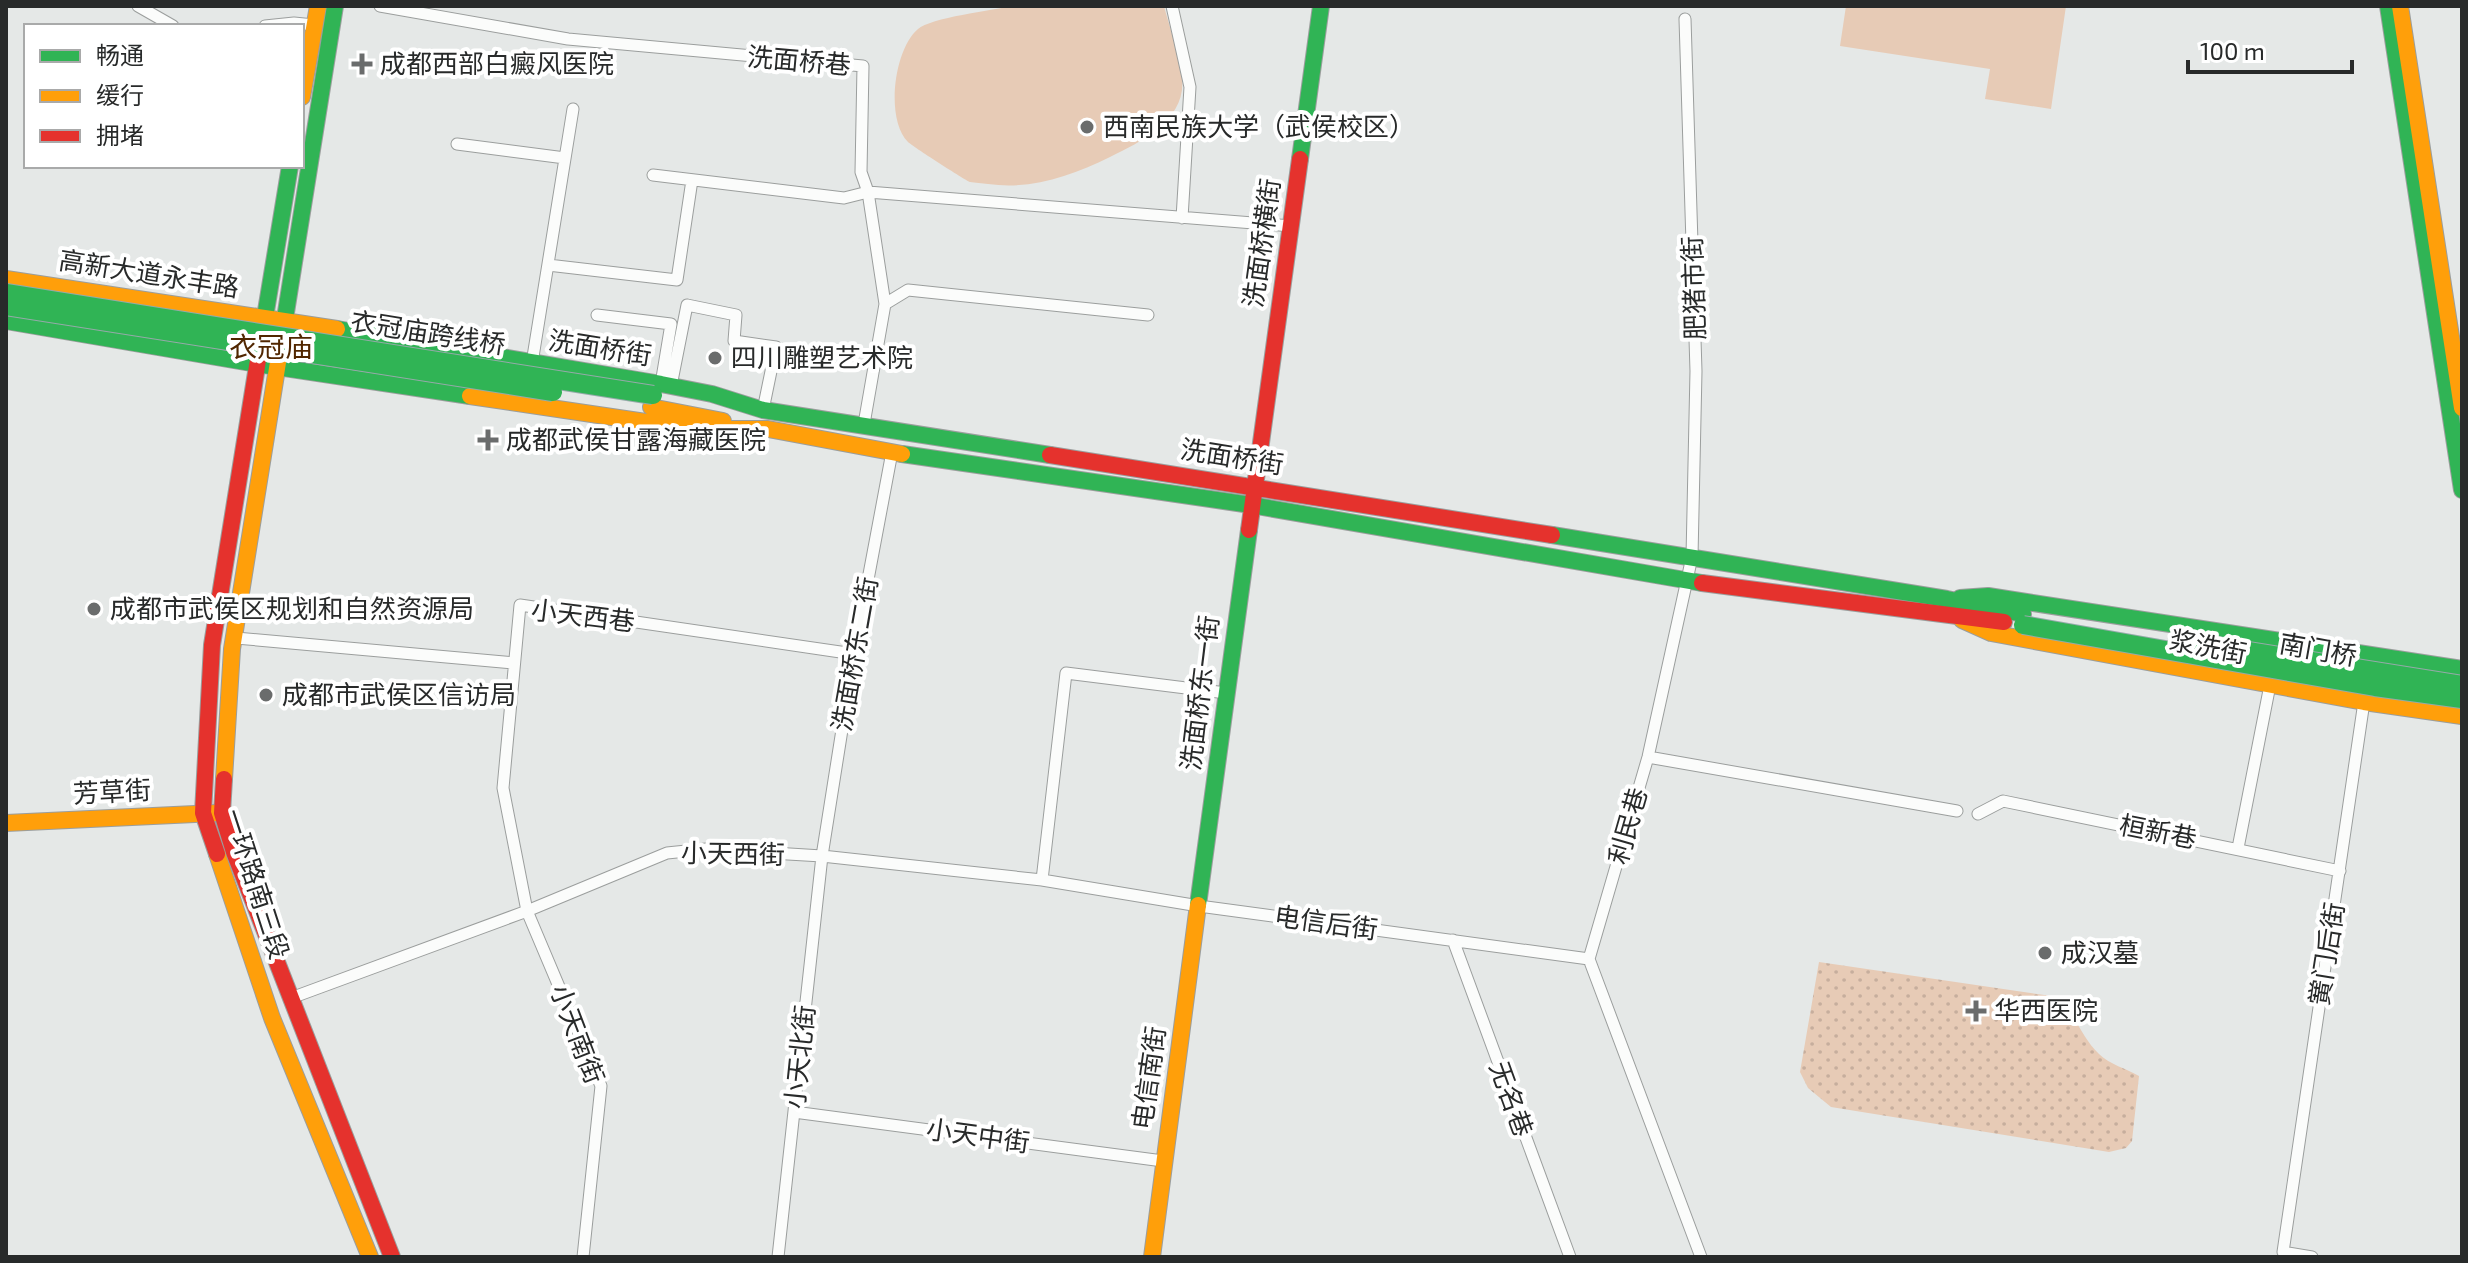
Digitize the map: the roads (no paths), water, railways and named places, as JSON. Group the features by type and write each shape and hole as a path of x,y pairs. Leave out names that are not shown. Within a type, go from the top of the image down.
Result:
{"main road":[{"name":"一环路南三段","path":"335,6 232,649 212,813 291,998 392,1257"},
{"name":"洗面桥横街","path":"1253,496 1321,6"},
{"path":"2388,6 2462,490"},
{"path":"2400,6 2462,408"},
{"path":"304,85 316,15"},
{"name":"一环路南三段","path":"290,168 212,645 212,813 272,1018 370,1257"},
{"name":"高新大道永丰路","path":"6,279 284,322"},
{"name":"衣冠庙跨线桥","path":"6,293 659,393"},
{"name":"衣冠庙跨线桥","path":"6,306 659,393"},
{"path":"6,321 277,367"},
{"name":"洗面桥街","path":"284,322 532,363 659,393 864,424 1688,581"},
{"name":"洗面桥街","path":"277,367 693,429 768,429"},
{"name":"洗面桥街","path":"659,393 768,429 892,452 1253,496 1692,557"},
{"name":"洗面桥东一街","path":"1199,906 1253,496"},
{"name":"浆洗街","path":"1692,557 2023,620"},
{"name":"浆洗街","path":"1688,581 1948,607 1988,596 2462,671"},
{"name":"浆洗街","path":"1948,607 1991,633 2364,702 2459,710"},
{"name":"南门桥","path":"2023,620 2462,671"},
{"name":"南门桥","path":"2023,620 2375,687 2459,710"},
{"path":"2459,710 2462,671"},
{"name":"芳草街","path":"6,823 212,813"},
{"name":"电信南街","path":"1152,1257 1199,906"}],"street":[{"path":"138,6 170,24"},
{"name":"洗面桥巷","path":"380,6 568,39 863,66 861,172 868,192"},
{"path":"1172,6 1190,87 1182,218"},
{"path":"284,24 316,15"},
{"name":"肥猪市街","path":"1685,19 1696,371 1692,557"},
{"path":"532,363 573,109"},
{"path":"457,144 565,158"},
{"path":"653,175 844,198 868,192 1291,226"},
{"path":"548,265 677,280 692,180"},
{"path":"864,424 885,304 868,192"},
{"path":"885,304 908,290 1148,315"},
{"path":"659,393 687,305 736,315 734,341 776,347 763,410"},
{"path":"597,315 671,324 659,393"},
{"name":"洗面桥东二街","path":"822,856 854,654 892,452"},
{"name":"利民巷","path":"1589,959 1648,757 1692,557"},
{"name":"小天西巷","path":"527,911 503,788 520,605 854,654"},
{"path":"236,638 514,663"},
{"name":"黉门后街","path":"2279,1255 2372,656"},
{"path":"1042,880 1066,673 1226,693"},
{"path":"2238,848 2270,685"},
{"path":"1648,757 1957,811"},
{"name":"桓新巷","path":"1978,814 2003,801 2340,871"},
{"name":"小天西街","path":"291,998 527,911 667,853 686,849 822,856 1042,880 1199,906"},
{"name":"小天北街","path":"778,1257 822,856"},
{"name":"电信后街","path":"1199,906 1453,940"},
{"name":"小天南街","path":"527,911 601,1086 583,1257"},
{"path":"1453,940 1589,959 1701,1257"},
{"name":"无名巷","path":"1453,940 1570,1257"},
{"name":"小天中街","path":"794,1112 1163,1161"},
{"path":"2279,1255 2312,1257"}],"place":[{"name":"成都西部白癜风医院","path":"362,64"},
{"name":"西南民族大学（武侯校区）","path":"1087,127"},
{"name":"四川雕塑艺术院","path":"715,358"},
{"name":"成都武侯甘露海藏医院","path":"488,440"},
{"name":"成都市武侯区规划和自然资源局","path":"94,609"},
{"name":"成都市武侯区信访局","path":"266,695"},
{"name":"成汉墓","path":"2045,953"},
{"name":"华西医院","path":"1976,1011"}],"district":[{"name":"衣冠庙","path":"271,347"}]}
